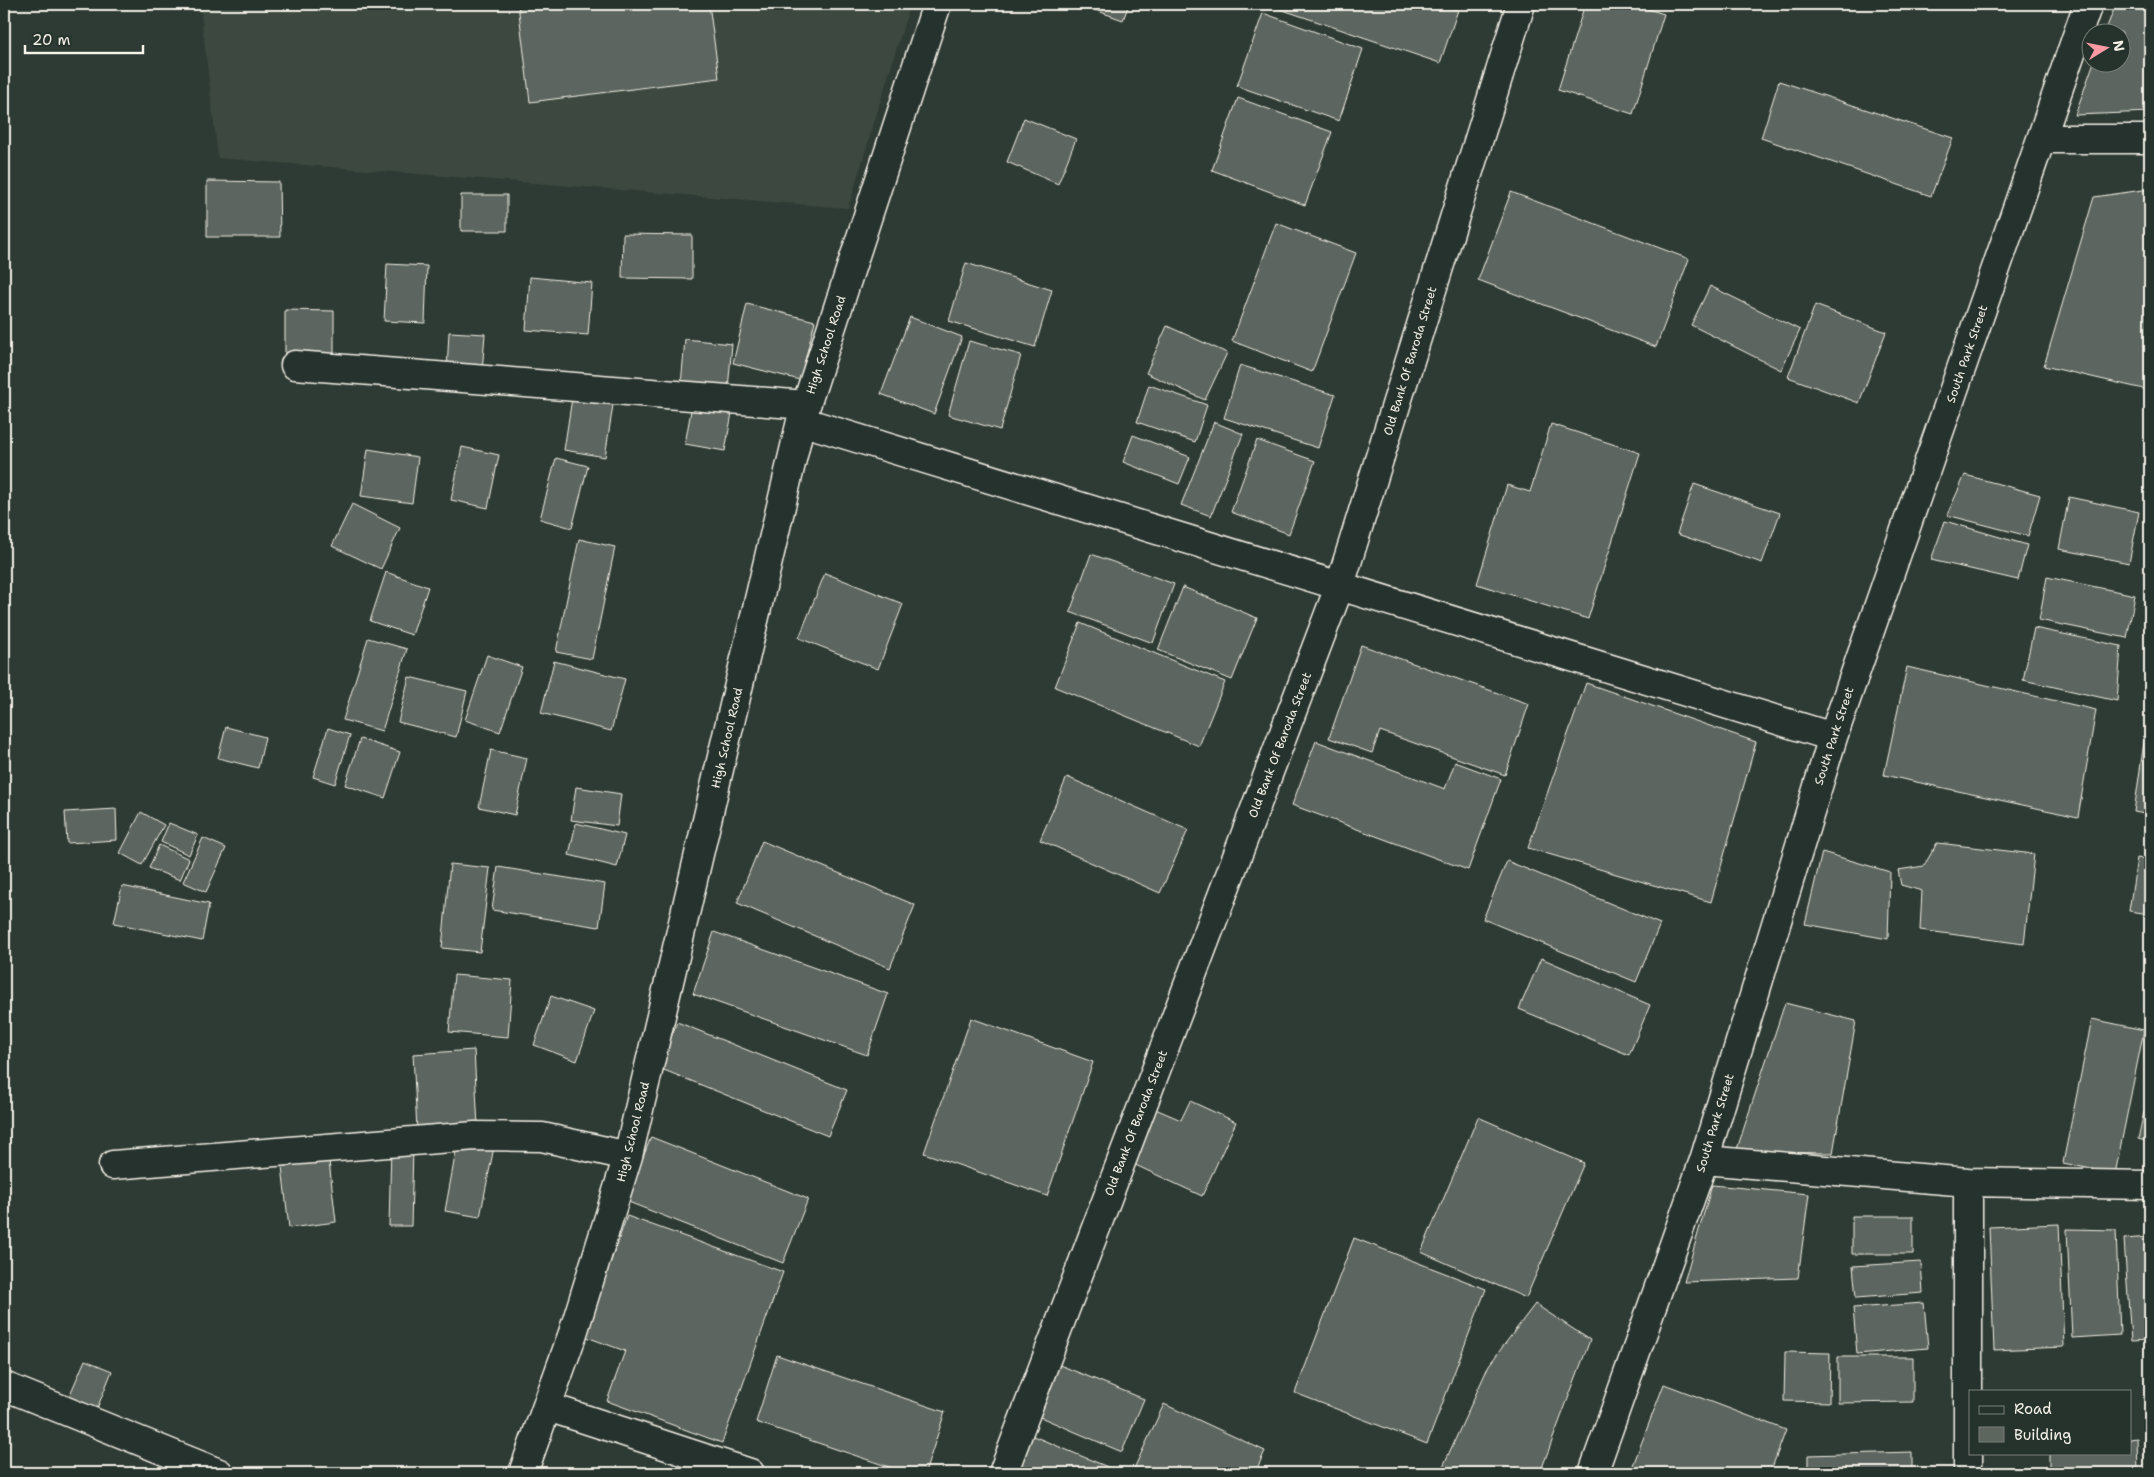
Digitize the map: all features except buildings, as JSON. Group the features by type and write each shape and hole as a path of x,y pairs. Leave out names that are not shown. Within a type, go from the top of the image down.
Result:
{"street":[{"name":"High School Road","path":"523,1473 548,1408 628,1156 804,413 937,4"},
{"name":"Old Bank Of Baroda Street","path":"1003,1473 1340,585 1521,4"},
{"name":"South Park Street","path":"1593,1473 1704,1160 1833,737 2088,4"},
{"path":"2042,139 2150,139"},
{"path":"295,365 804,413 1340,585 1833,737"},
{"path":"113,1164 474,1136 542,1137 628,1156"},
{"path":"1704,1160 1968,1182 2150,1185"},
{"path":"1968,1182 1968,1473"},
{"path":"4,1386 219,1473"},
{"path":"548,1408 750,1473"}],"shaded area":[{"path":"200,4 910,4 848,208 218,158"}]}
